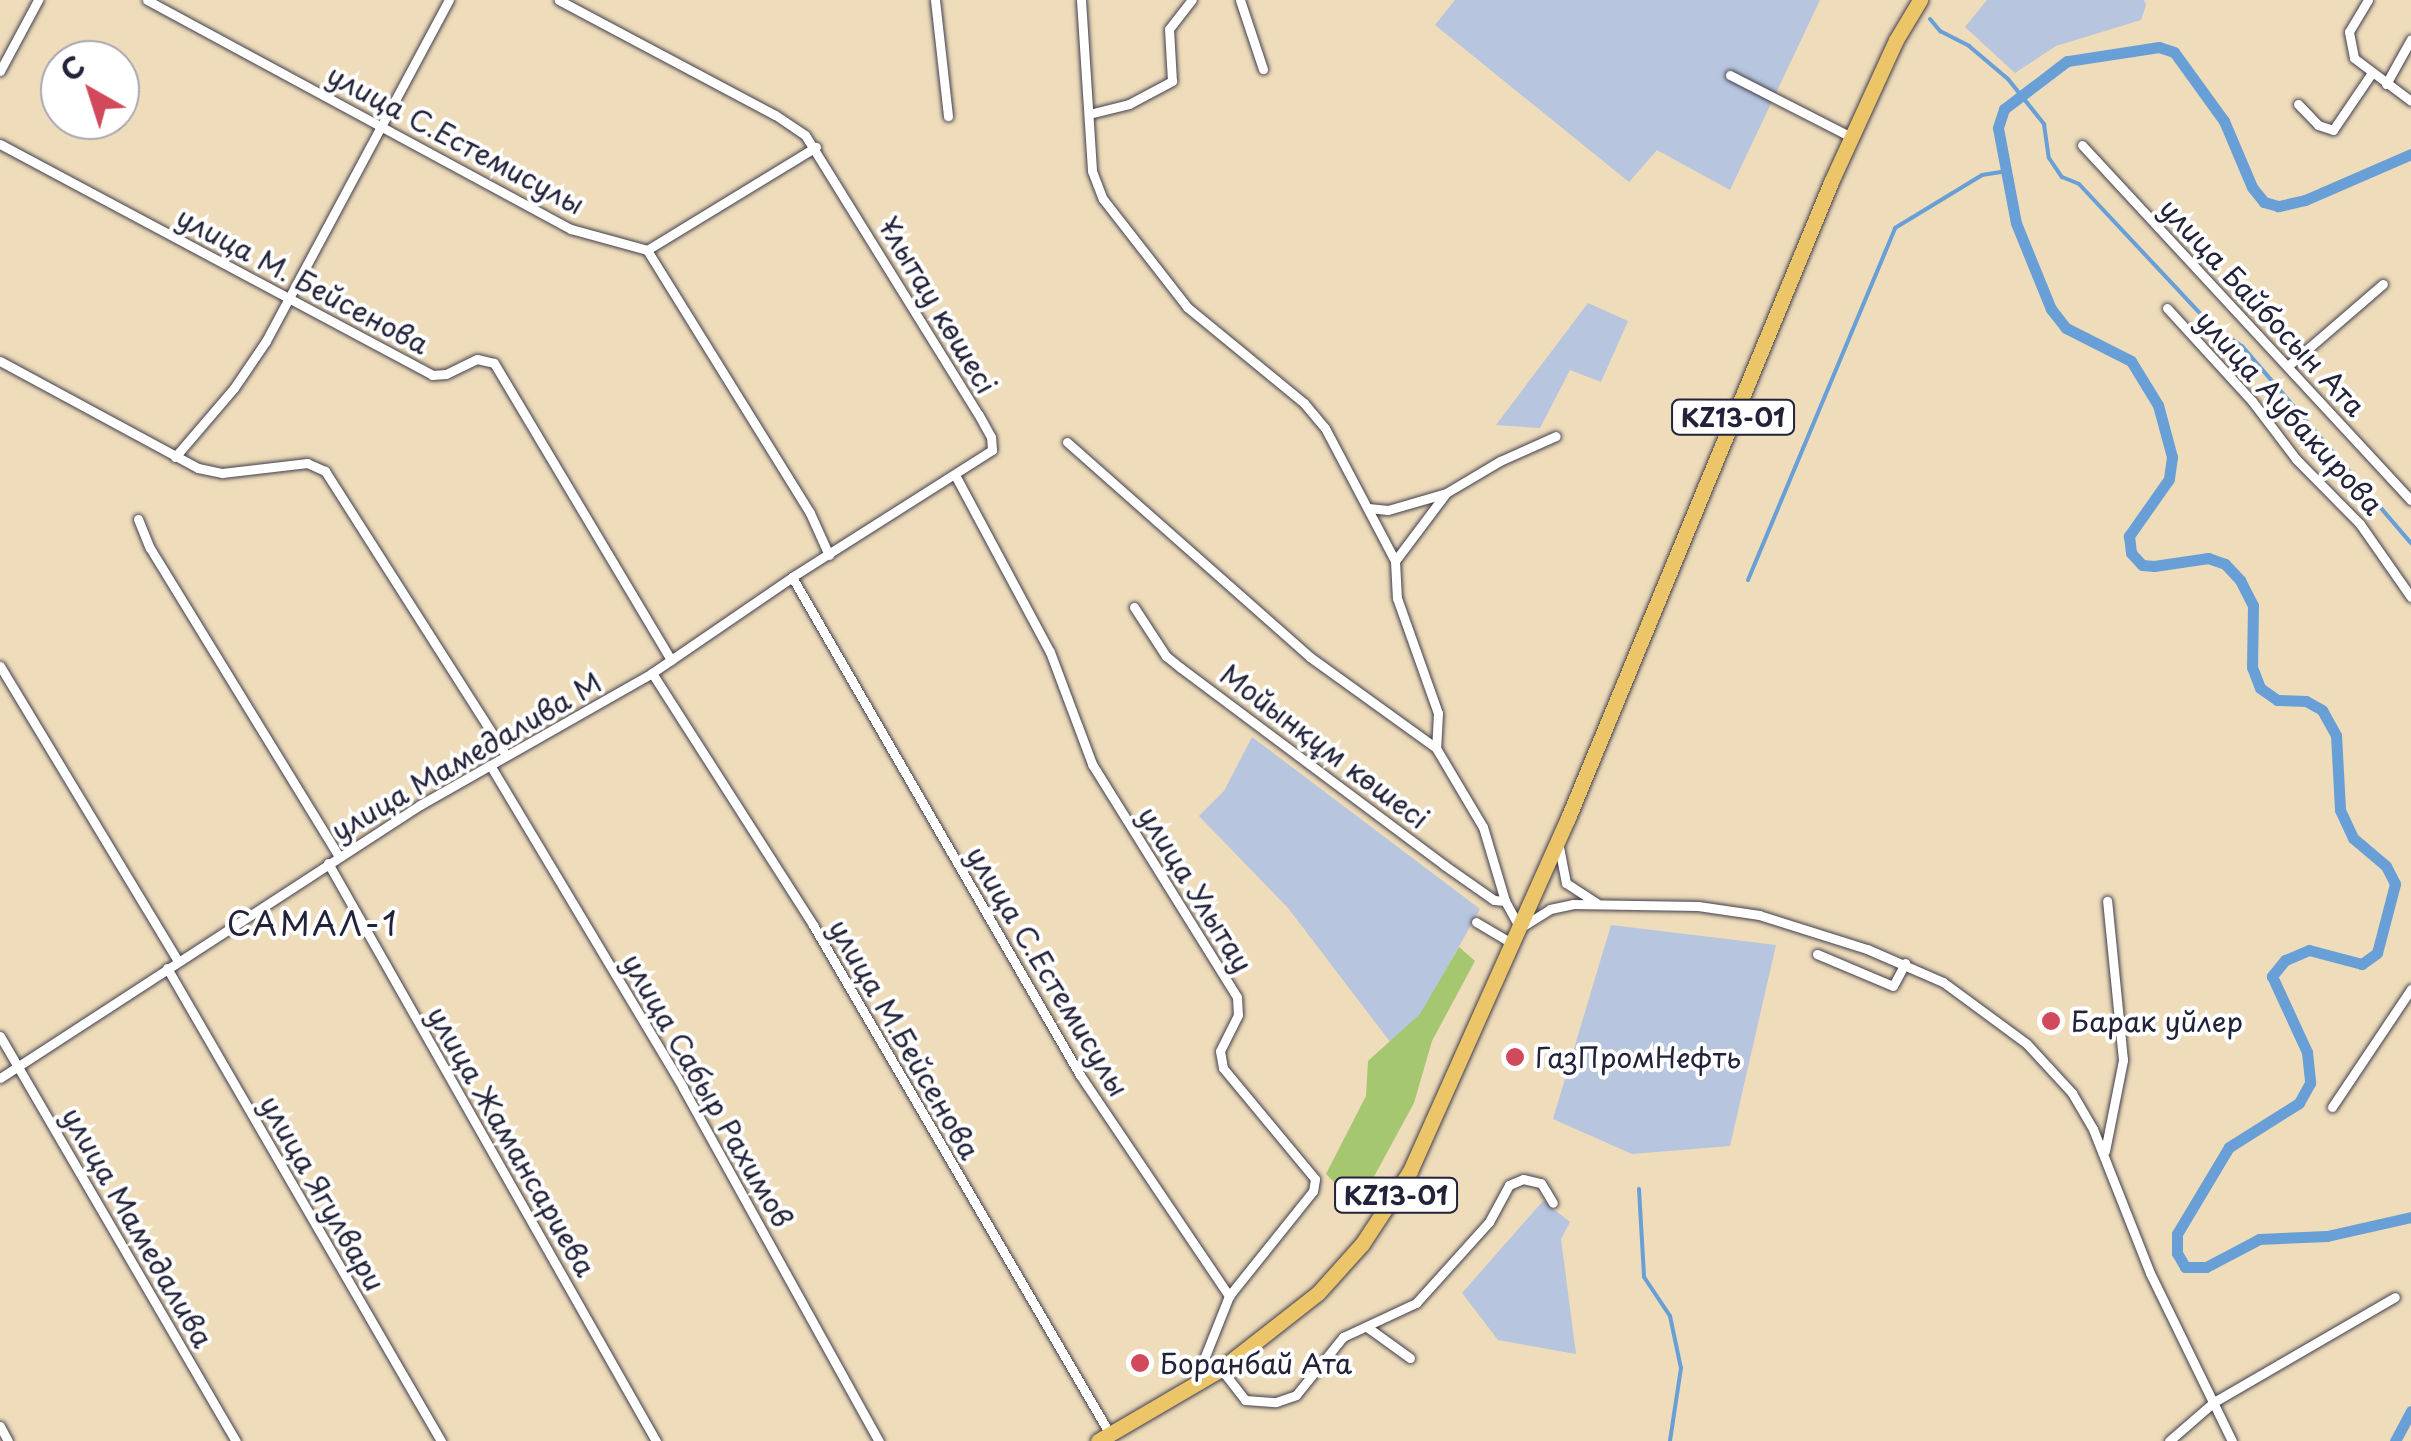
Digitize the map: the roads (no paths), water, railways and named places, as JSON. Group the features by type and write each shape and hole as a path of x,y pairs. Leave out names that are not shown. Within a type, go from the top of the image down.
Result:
{"highway":[{"name":"KZ13-01","path":"1104,1438 1221,1369 1318,1293 1390,1204 1427,1138 1559,840 1851,138 1896,40 1920,0"}],"street":[{"path":"0,71 38,0"},
{"name":"улица С.Естемисулы","path":"148,0 571,229 647,250"},
{"path":"175,456 234,388 290,297 384,127 448,0"},
{"path":"559,0 775,115 816,147 647,250 800,496 829,555"},
{"path":"934,0 948,116"},
{"name":"Мойынқұм көшесі","path":"1081,0 1092,171 1112,213 1187,306 1316,416 1368,508 1396,561 1397,598 1438,714 1436,748 1483,826 1516,936"},
{"path":"1089,114 1130,104 1172,81 1170,29 1192,0"},
{"path":"1240,0 1263,69"},
{"path":"2368,0 2350,32 2350,62 2411,101"},
{"path":"2386,84 2411,39"},
{"path":"2298,104 2318,125 2333,130 2370,74"},
{"path":"1730,75 1851,138"},
{"name":"улица М. Бейсенова","path":"0,144 432,375 446,374 477,359 494,363 671,660"},
{"name":"улица Байбосын Ата","path":"2082,145 2411,500"},
{"name":"Ұлытау көшесі","path":"816,147 991,437 989,454 955,476"},
{"path":"2289,364 2383,284"},
{"name":"улица Аубакирова","path":"2167,308 2252,402 2296,458 2360,524 2411,597"},
{"path":"0,361 175,456 222,472 307,464 325,472 506,755"},
{"path":"1368,508 1388,510 1446,493 1500,461 1556,436"},
{"path":"1067,442 1310,657 1436,748"},
{"name":"улица Мамедалива М","path":"0,1078 328,863 506,755 652,673 792,577 955,476"},
{"name":"улица Улытау","path":"955,476 1050,652 1092,764 1237,997 1238,1016 1220,1051 1224,1068 1315,1179 1313,1190 1229,1296"},
{"path":"1396,561 1416,526 1446,493"},
{"path":"138,518 150,548 340,856"},
{"name":"улица С.Естемисулы","path":"792,577 1080,1075 1229,1296"},
{"name":"Мойынқұм көшесі","path":"1134,608 1166,656 1181,668 1444,865 1494,900 1505,901"},
{"path":"0,666 178,960"},
{"name":"улица М.Бейсенова","path":"652,673 804,910 1104,1438"},
{"name":"улица Сабыр Рахимов","path":"490,765 684,1088 879,1441"},
{"path":"1559,840 1566,884 1600,904"},
{"name":"улица Жамансариева","path":"328,863 656,1441"},
{"path":"2104,1154 2123,1060 2107,901"},
{"path":"1476,922 1516,936 1550,909 1600,904 1698,906 1759,915 1905,963 1943,982 2027,1044 2072,1093 2104,1154 2150,1273 2232,1441"},
{"path":"1817,954 1893,986 1905,963"},
{"name":"улица Ягулвари","path":"166,968 440,1441"},
{"path":"2332,1107 2411,989"},
{"name":"улица Мамедалива","path":"0,1036 236,1441"},
{"path":"1221,1369 1246,1400 1256,1406 1296,1395 1318,1372 1336,1343 1416,1303 1489,1222 1504,1190 1514,1182 1523,1179 1542,1183 1552,1203"},
{"path":"1193,1386 1229,1296"},
{"path":"2169,1441 2214,1402 2395,1297"},
{"path":"1367,1327 1410,1358"},
{"path":"0,1426 8,1441"}],"waterway":[{"path":"1930,19 1940,31 1969,46 2008,79 2044,124 2049,158 2062,177 2079,184 2212,326 2242,346 2411,543"},
{"path":"2411,154 2305,200 2278,206 2264,202 2252,187 2224,121 2174,52 2159,47 2067,61 2004,109 1998,128 2016,223 2051,309 2066,328 2131,361 2158,405 2172,457 2169,479 2129,536 2131,553 2142,565 2154,566 2208,558 2225,564 2240,580 2253,605 2252,667 2260,688 2277,700 2306,701 2322,710 2336,735 2340,810 2353,838 2386,866 2395,884 2377,953 2362,964 2309,950 2285,960 2272,976 2307,1052 2310,1083 2299,1103 2229,1147 2177,1234 2177,1253 2185,1267 2206,1267 2259,1239 2327,1236 2411,1217"},
{"path":"1748,580 1895,228 1982,175 2006,171"},
{"path":"1639,1189 1644,1277 1670,1316 1681,1368 1670,1441"},
{"path":"2395,1441 2411,1411"}],"place":[{"name":"Барак уйлер","path":"2051,1021"},
{"name":"ГазПромНефть","path":"1515,1057"},
{"name":"Боранбай Ата","path":"1140,1363"}],"district":[{"name":"САМАЛ-1","path":"313,923"}]}
